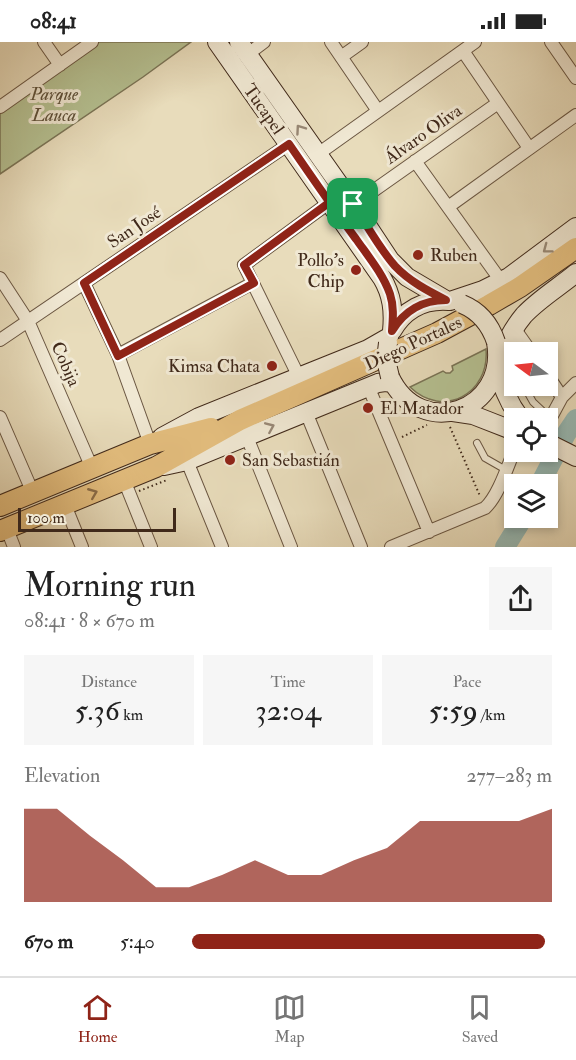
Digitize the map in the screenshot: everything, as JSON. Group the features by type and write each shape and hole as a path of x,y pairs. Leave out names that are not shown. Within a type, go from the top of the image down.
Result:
{"main road":[{"name":"Tucapel","path":"217,42 289,144 341,207 381,247 395,266 415,282 453,302"},
{"name":"Tucapel","path":"244,48 318,154 341,207 387,286 392,303 390,337"},
{"name":"Diego Portales","path":"453,302 483,290 517,272 576,227"},
{"name":"Diego Portales","path":"156,467 243,428 446,328 520,287 576,248"},
{"path":"448,412 457,411 471,404 484,393 493,380 497,355 523,316 576,273"},
{"path":"504,427 473,415 429,411 416,406 400,394 391,380 386,360 390,337 403,316 417,306 428,302 453,302 472,309 482,316 492,331 503,388 513,408"},
{"name":"Diego Portales","path":"0,506 150,444 199,417 368,349 390,337"},
{"name":"Diego Portales","path":"150,444 243,428 306,412 368,386 391,380"},
{"name":"Diego Portales","path":"156,467 189,466 243,428"},
{"path":"558,448 574,456"},
{"path":"4,530 65,505 127,488 156,467"}],"street":[{"path":"44,42 60,64"},
{"path":"0,107 92,42"},
{"path":"244,48 264,42"},
{"path":"331,42 378,111"},
{"path":"341,57 362,42"},
{"path":"318,154 475,42"},
{"path":"550,42 576,78"},
{"path":"463,51 529,148"},
{"name":"Álvaro Oliva","path":"254,283 244,265 415,161 498,103"},
{"path":"448,207 576,115"},
{"name":"San José","path":"0,339 289,144"},
{"path":"415,161 501,281"},
{"name":"Cobija","path":"0,278 28,321 93,468"},
{"path":"84,283 118,356 150,444"},
{"path":"118,356 254,283 299,377"},
{"path":"514,328 524,342"},
{"path":"556,408 562,397 576,383"},
{"path":"368,386 429,532"},
{"path":"558,391 562,397"},
{"path":"306,412 361,547"},
{"path":"0,417 33,493"},
{"path":"243,428 291,547"},
{"path":"391,547 485,508 495,494 509,462"},
{"path":"189,466 222,547"},
{"path":"127,488 151,547"},
{"path":"65,505 82,547"},
{"path":"4,530 14,547"}],"lane":[{"path":"477,443 485,458 506,470"}],"path":[{"path":"448,412 446,416 485,508"},
{"path":"392,442 428,424"},
{"path":"127,488 189,466"}],"green space":[{"name":"Parque Lauca","path":"98,42 191,42 0,174 0,109"},
{"path":"486,349 485,365 480,378 462,397 450,401 436,401 410,387 443,371 450,373 453,370 452,366"}],"waterway":[{"path":"545,474 576,419"},
{"path":"505,547 517,528"}],"place":[{"name":"Ruben","path":"418,255"},
{"name":"Pollo's Chip","path":"356,270"},
{"name":"Kimsa Chata","path":"272,366"},
{"name":"El Matador","path":"368,408"},
{"name":"San Sebastián","path":"230,460"}],"route":[{"path":"353,204 339,215 330,202 244,265 254,283 118,356 84,283 289,144 330,202 382,278 392,303 392,331 403,316 417,306 446,300 407,277 395,266 353,204"}]}
